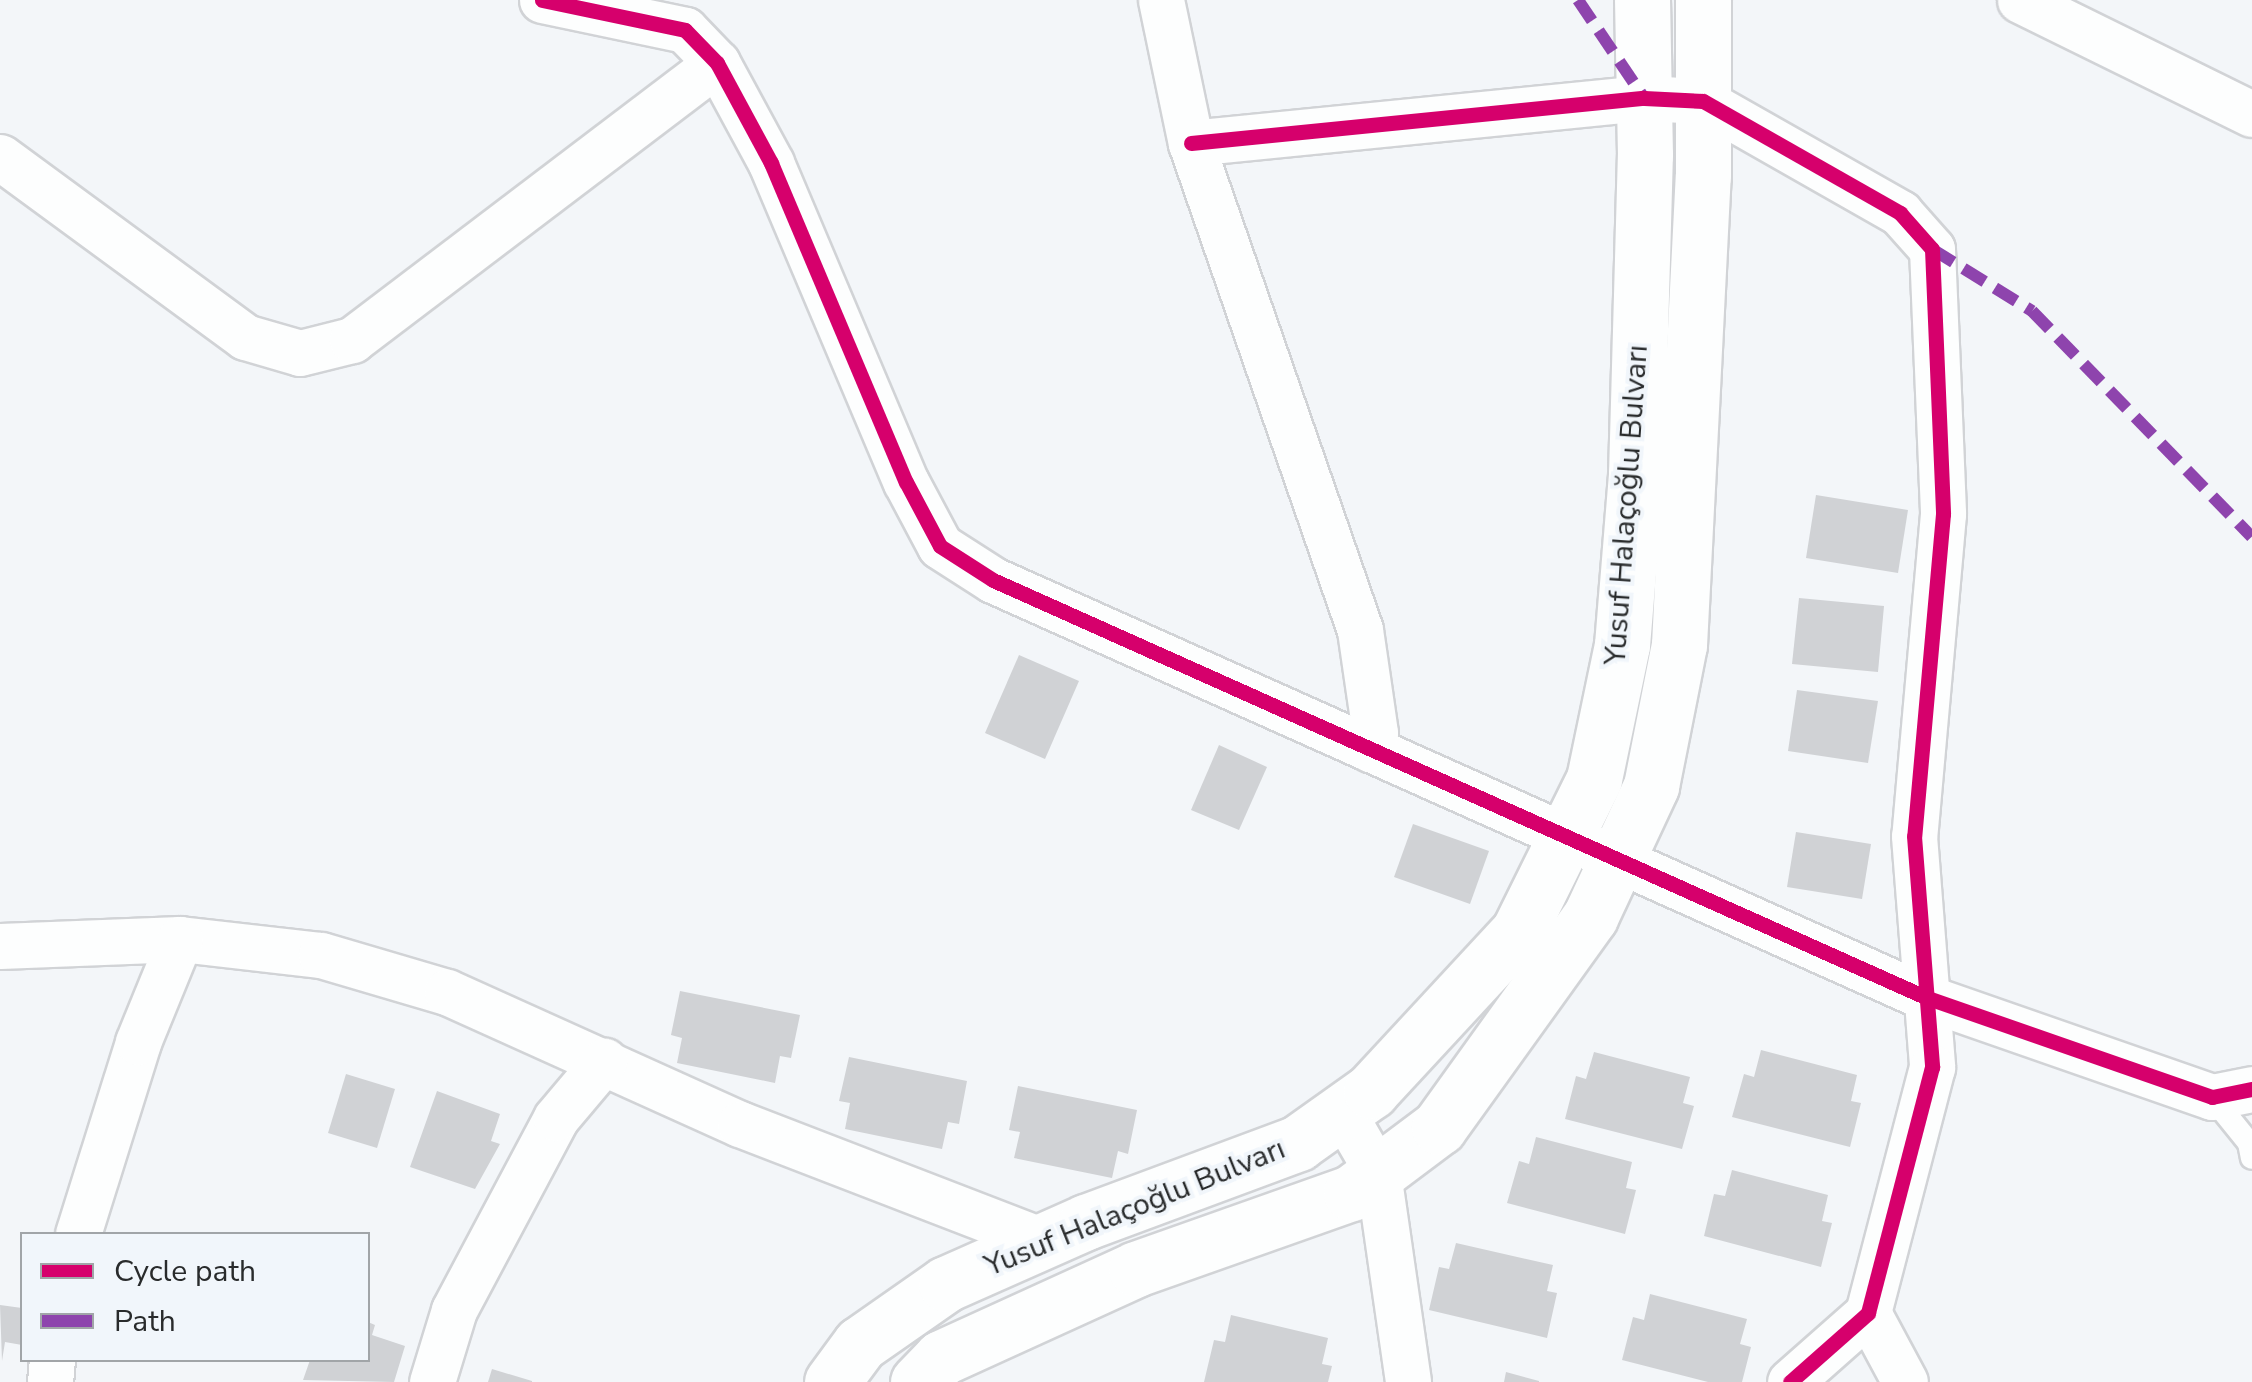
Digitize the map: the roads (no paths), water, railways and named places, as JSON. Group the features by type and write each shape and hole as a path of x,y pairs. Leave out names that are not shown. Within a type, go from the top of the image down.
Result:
{"street":[{"path":"542,0 685,30 716,63 771,163 906,482 940,546 993,580 1925,997 2232,1093"},
{"path":"1161,0 1192,143 1360,630 1374,732 1370,749"},
{"name":"Yusuf Halaçoğlu Bulvarı","path":"832,1382 860,1344 946,1284 1044,1241 1298,1143 1371,1091 1519,931 1594,779 1622,645 1636,474 1644,98 1642,0"},
{"name":"Yusuf Halaçoğlu Bulvarı","path":"918,1382 942,1358 1100,1285 1351,1194 1438,1127 1590,916 1650,786 1679,645 1703,100 1703,0"},
{"path":"2020,0 2252,114"},
{"path":"0,157 245,337 300,354 352,340 716,63"},
{"path":"1192,143 1644,98 1703,100 1900,213 1932,249 1944,514 1914,836 1932,1067 1868,1313 1867,1382"},
{"path":"79,1232 138,1042 180,939"},
{"path":"0,946 180,939 320,954 447,992 740,1124 1044,1241"},
{"path":"432,1382 454,1310 556,1118 604,1062"},
{"path":"1342,1112 1378,1173 1408,1382"},
{"path":"1790,1382 1868,1313"},
{"path":"1868,1313 1906,1382"}],"lane":[{"path":"2232,1093 2252,1158"}]}
